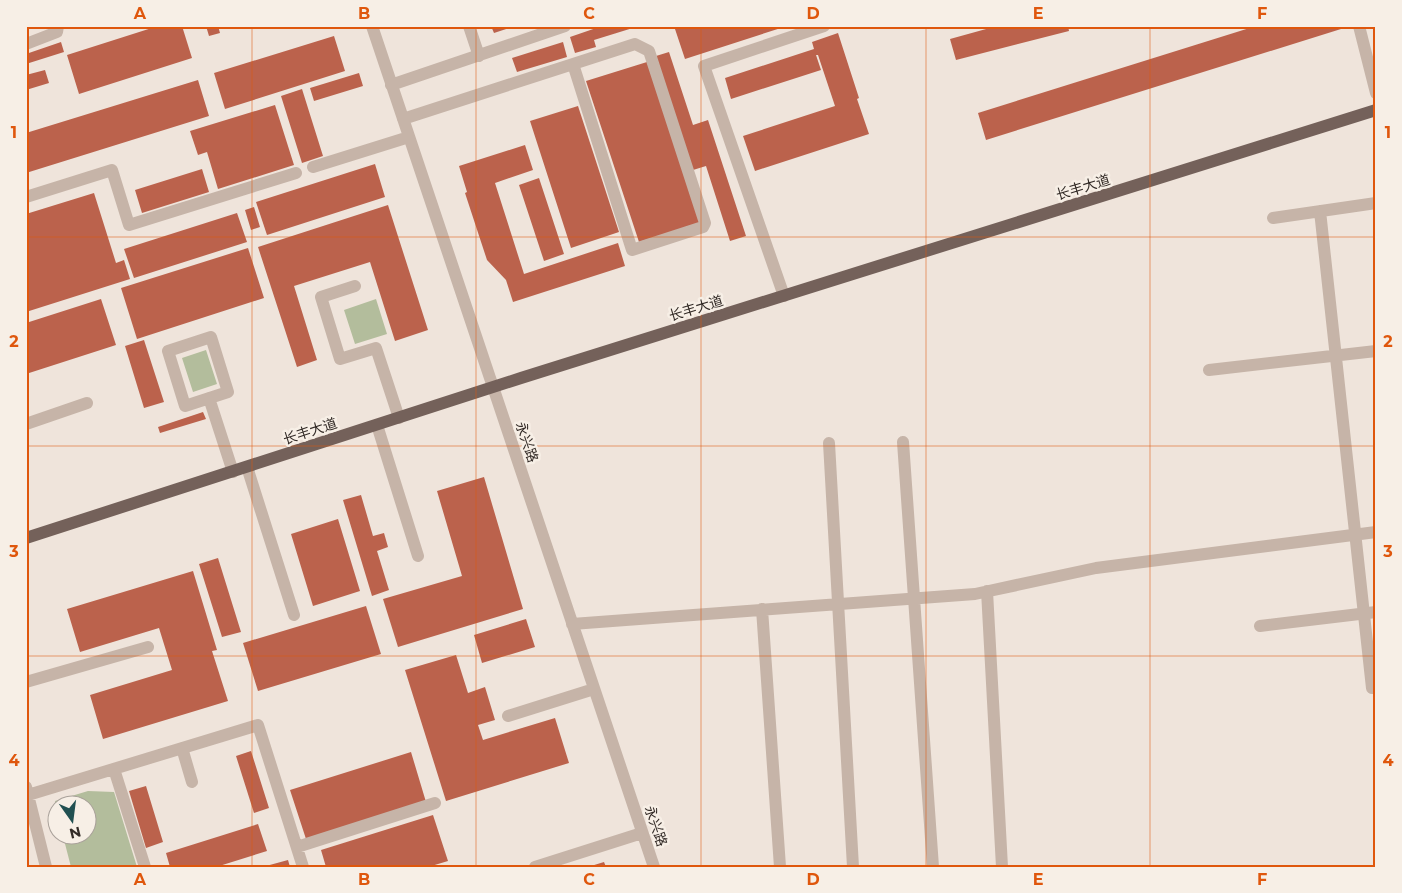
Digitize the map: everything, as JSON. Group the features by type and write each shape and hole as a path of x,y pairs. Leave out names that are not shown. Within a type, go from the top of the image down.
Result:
{"main road":[{"name":"长丰大道","path":"26,538 493,387 1376,110"}],"street":[{"path":"26,44 58,32 58,26"},
{"name":"永兴路","path":"372,26 654,867"},
{"path":"469,26 479,56"},
{"path":"392,85 565,26"},
{"path":"784,296 704,66 824,26"},
{"path":"1359,26 1376,93"},
{"path":"403,119 573,64 636,44 650,51 706,223 702,227 632,250 573,64"},
{"path":"313,167 409,137"},
{"path":"26,197 112,170 129,225 296,173"},
{"path":"1273,218 1376,203"},
{"path":"1320,211 1355,535 1370,613 1372,688"},
{"path":"355,286 321,297 340,359 376,348 399,418"},
{"path":"211,337 228,392 209,398 185,406 168,351 211,337"},
{"path":"1209,370 1376,351"},
{"path":"209,398 233,472"},
{"path":"26,424 87,403"},
{"path":"377,425 418,556"},
{"path":"903,442 933,867"},
{"path":"829,443 853,867"},
{"path":"247,467 294,615"},
{"path":"572,624 975,594 1096,568 1376,532"},
{"path":"987,591 1002,867"},
{"path":"762,609 780,867"},
{"path":"1260,626 1370,613"},
{"path":"26,682 148,647"},
{"path":"508,716 594,690"},
{"path":"46,867 27,791 114,769 258,725 303,867"},
{"path":"182,748 192,782"},
{"path":"114,769 145,867"},
{"path":"296,847 434,803"},
{"path":"535,867 642,833"}],"green space":[{"path":"376,299 387,334 355,344 344,310"},
{"path":"206,350 217,384 193,392 182,358"},
{"path":"88,791 114,792 137,867 71,867 66,846 98,846 98,796 72,796"}],"building":[{"path":"158,26 182,26 192,58 79,94 67,55"},
{"path":"206,26 218,26 220,33 209,36"},
{"path":"491,26 511,26 512,27 494,33"},
{"path":"602,26 636,27 594,40 596,47 575,53 570,37"},
{"path":"674,26 783,26 784,27 685,59"},
{"path":"997,26 1068,26 1069,31 956,60 950,39"},
{"path":"1256,26 1340,26 1341,29 986,140 978,113"},
{"path":"838,33 869,134 755,171 743,136 835,106 818,55 816,55 821,70 731,99 725,78 814,49 812,42"},
{"path":"334,36 345,71 225,109 214,73"},
{"path":"61,42 64,52 26,64 26,54"},
{"path":"563,42 567,57 517,72 512,58"},
{"path":"669,52 693,125 708,120 746,236 730,241 706,166 693,170 656,56"},
{"path":"647,62 700,223 639,242 586,81"},
{"path":"45,70 49,83 26,90 26,75"},
{"path":"359,73 363,86 314,101 310,88"},
{"path":"198,80 209,116 26,173 26,133"},
{"path":"302,89 323,156 302,163 281,96"},
{"path":"275,105 294,165 218,189 207,152 198,155 190,131"},
{"path":"578,106 619,232 571,248 530,121"},
{"path":"525,145 533,170 495,183 524,274 618,243 625,266 513,302 506,280 487,260 465,193 467,192 459,166"},
{"path":"375,164 385,197 267,235 256,202"},
{"path":"202,169 209,192 142,213 135,190"},
{"path":"539,178 564,254 544,261 519,185"},
{"path":"94,193 116,263 124,260 130,279 26,312 26,214"},
{"path":"388,205 428,330 395,341 370,262 294,286 317,360 297,367 258,247"},
{"path":"254,207 260,227 251,230 245,210"},
{"path":"237,213 247,242 134,278 124,249"},
{"path":"248,248 264,298 137,339 121,288"},
{"path":"101,299 116,345 26,374 26,323"},
{"path":"144,340 164,402 144,408 125,346"},
{"path":"203,412 206,419 160,433 158,427"},
{"path":"484,477 523,609 398,647 383,599 462,576 437,491"},
{"path":"361,495 373,536 384,533 388,547 377,551 389,590 372,596 343,500"},
{"path":"338,519 360,591 313,606 291,534"},
{"path":"218,558 241,632 222,637 199,564"},
{"path":"193,571 217,650 212,651 228,701 103,739 90,695 172,670 159,628 80,652 67,609"},
{"path":"366,606 381,654 258,691 243,643"},
{"path":"526,619 535,647 482,663 474,635"},
{"path":"456,655 468,693 485,687 495,720 478,725 483,740 555,718 569,763 446,801 405,670"},
{"path":"251,751 269,808 254,813 236,756"},
{"path":"411,752 426,802 306,839 290,790"},
{"path":"146,786 163,842 146,848 129,791"},
{"path":"433,815 448,861 428,867 326,867 321,850"},
{"path":"258,824 267,851 216,867 170,867 166,853"},
{"path":"288,860 290,867 266,867 266,866"},
{"path":"604,862 606,867 591,867 591,866"}]}
